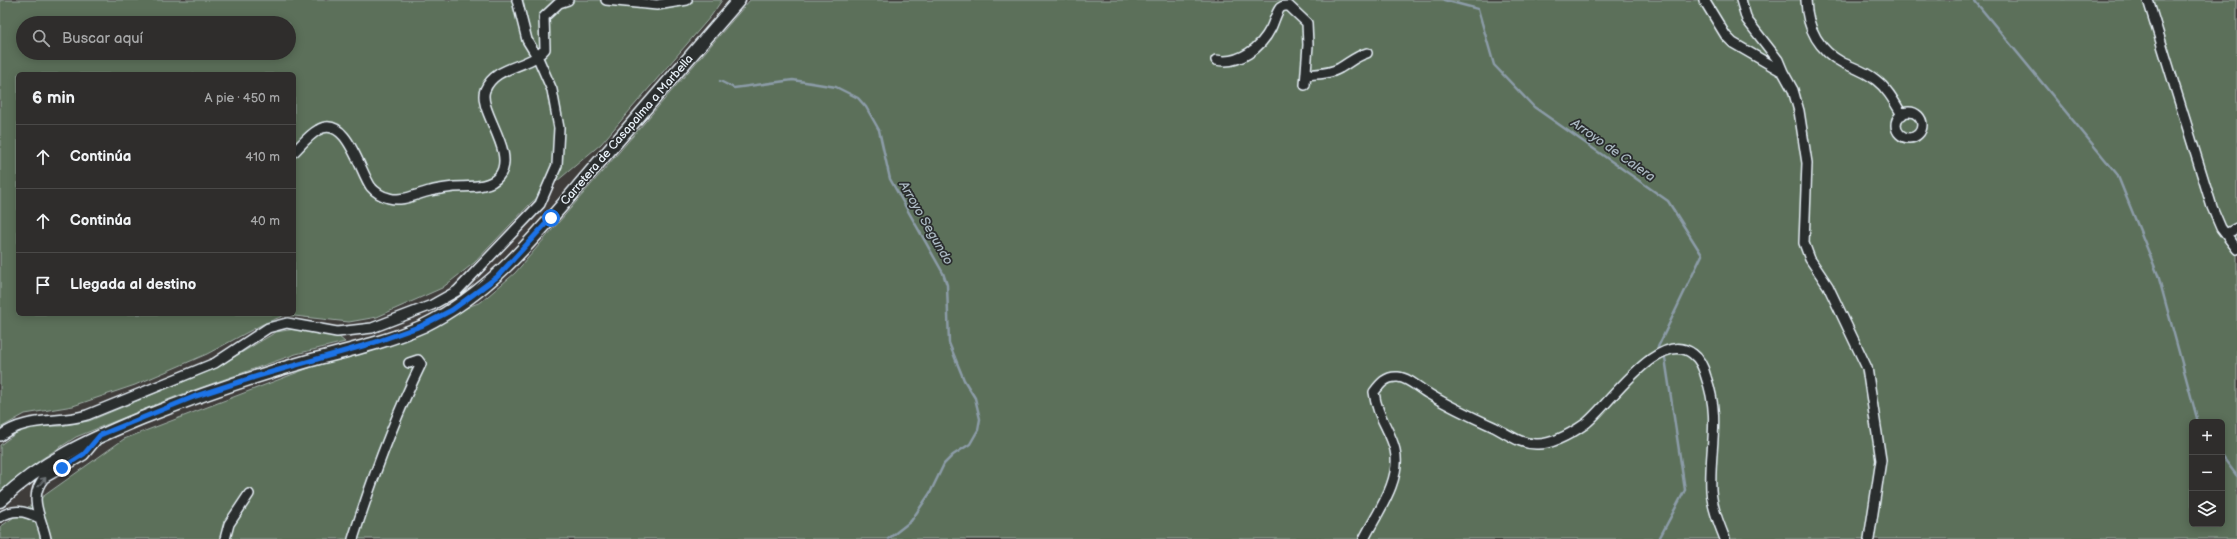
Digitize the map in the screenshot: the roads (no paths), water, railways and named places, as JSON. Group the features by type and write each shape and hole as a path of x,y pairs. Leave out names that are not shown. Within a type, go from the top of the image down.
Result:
{"main road":[{"name":"Carretera de Casapalma a Marbella","path":"0,501 35,471 67,451 100,435 196,396 258,376 373,343 421,326 470,298 497,277 520,254 739,0"}],"street":[{"path":"0,436 7,431 27,422 72,420 87,416 215,363 268,328 287,323 337,332 372,328 432,305 457,291 540,204 557,165 559,128 552,90 538,58 527,40 517,0"},
{"path":"296,150 320,128 336,128 350,143 371,188 390,198 405,198 430,191 482,185 493,181 500,175 503,164 500,139 484,106 484,92 490,82 500,72 538,58 545,49 544,17 550,10 568,0"},
{"path":"606,0 657,5 688,0"},
{"path":"1704,0 1726,36 1733,43 1783,72"},
{"path":"1741,0 1748,20 1778,60 1793,90 1804,137 1807,163 1804,243 1810,259 1828,286 1867,368 1881,460 1869,539"},
{"path":"1806,0 1810,27 1821,47 1843,62 1877,81 1890,95 1902,115"},
{"path":"2148,0 2212,207 2226,234 2237,249"},
{"path":"1216,60 1224,62 1244,57 1258,46 1269,32 1280,9 1284,6 1289,6 1307,24 1308,45 1305,86"},
{"path":"1306,75 1326,73 1339,69 1358,55 1367,53"},
{"path":"2226,234 2237,228"},
{"path":"1364,539 1390,487 1396,462 1395,449 1376,409 1374,392 1384,380 1390,378 1404,379 1472,418 1526,443 1550,443 1585,424 1640,368 1658,354 1681,348 1694,354 1703,368 1710,387 1715,417 1711,490 1715,511 1725,539"},
{"path":"353,539 376,466 421,364 418,360 410,363"},
{"path":"46,539 35,500 39,484 44,478 84,454 100,435"},
{"path":"225,539 229,524 250,494"},
{"path":"0,517 14,511 21,511 39,518"}],"waterway":[{"name":"Arroyo de Calera","path":"1444,0 1478,9 1494,65 1534,107 1668,201 1702,255 1658,347"},
{"path":"1974,0 2117,174 2158,275 2197,419"},
{"name":"Arroyo Segundo","path":"720,81 734,88 793,80 836,87 858,98 866,107 879,130 890,179 943,273 947,285 949,343 964,380 975,398 980,419 978,430 970,444 953,455 944,464 930,493 911,521 888,539"},
{"name":"Arroyo de Calera","path":"1659,539 1685,490 1665,358"},
{"path":"2225,460 2237,476"}]}
